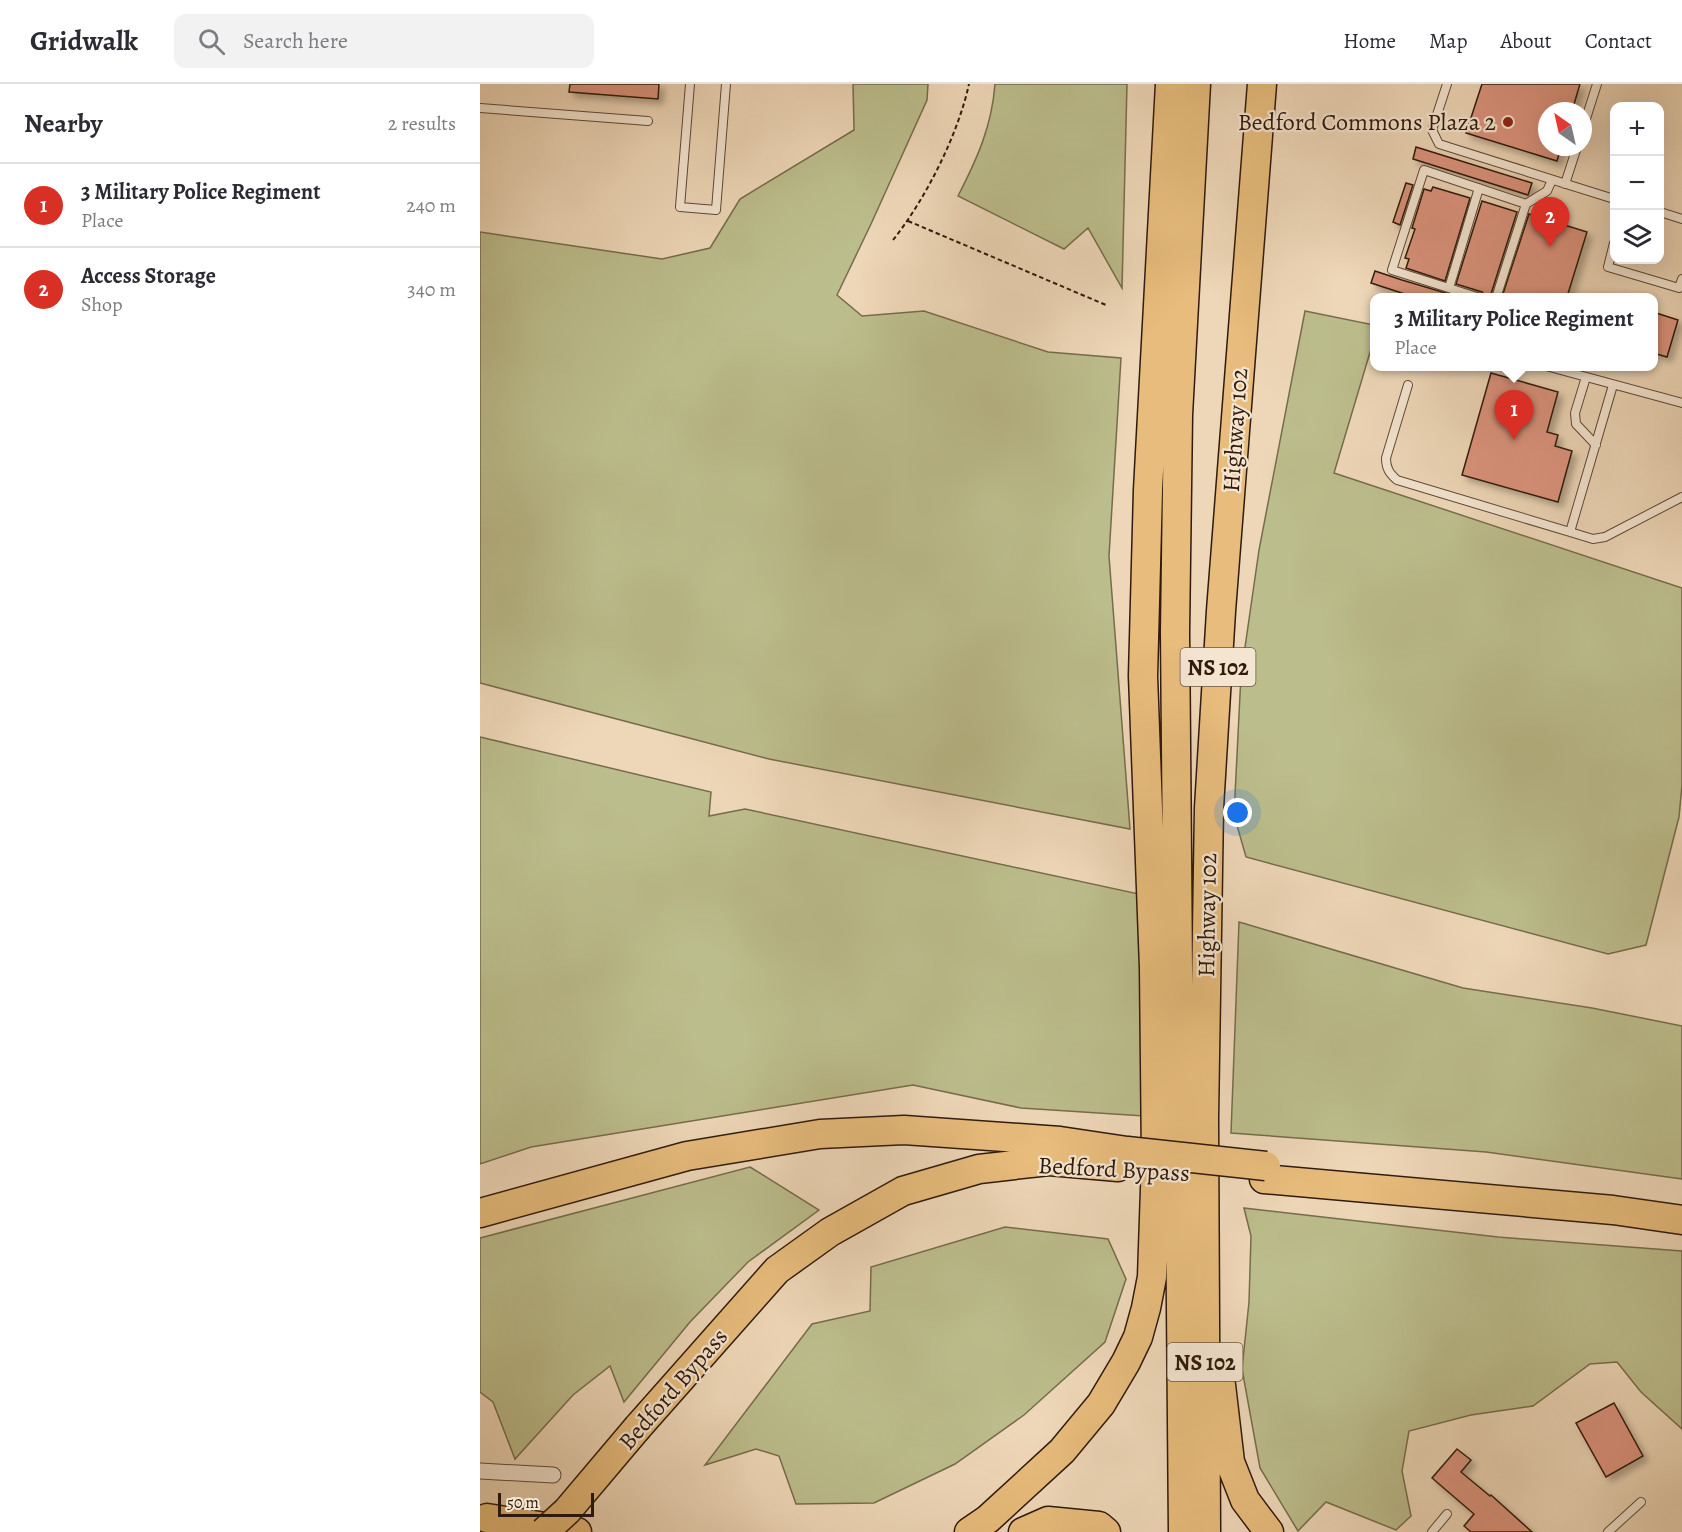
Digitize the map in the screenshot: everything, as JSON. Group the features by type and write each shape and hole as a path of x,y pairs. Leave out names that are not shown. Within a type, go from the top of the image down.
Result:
{"highway":[{"path":"969,1532 988,1519 1062,1451 1101,1404 1138,1337 1152,1277 1156,1160 1154,968 1143,676 1148,490 1170,84"},
{"name":"Highway 102","path":"1183,1532 1175,621 1178,415 1196,84"},
{"name":"Highway 102","path":"1206,1532 1204,1192 1209,808 1221,611 1262,92"},
{"path":"1153,381 1162,490 1166,824 1170,946 1178,973"},
{"name":"Bedford Bypass","path":"480,1213 687,1156 820,1134 904,1130 1060,1141 1127,1159"},
{"path":"480,1198 687,1156"},
{"name":"Bedford Bypass","path":"543,1532 567,1511 777,1270 830,1232 903,1191 979,1168 1049,1161 1127,1159 1613,1210 1682,1220"},
{"name":"Bedford Bypass","path":"1265,1172 1609,1196 1682,1208"},
{"path":"1204,1192 1230,1462 1245,1500 1269,1532"},
{"path":"484,1518 543,1532"},
{"path":"484,1518 577,1532"},
{"path":"1023,1532 1047,1521 1099,1526 1106,1532"}],"street":[{"path":"480,1471 553,1475"}],"lane":[{"path":"690,84 680,207 716,210 726,84"},
{"path":"1447,84 1432,130 1439,144 1610,198"},
{"path":"1591,102 1597,84"},
{"path":"480,108 648,121"},
{"path":"1565,184 1574,156"},
{"path":"1466,293 1392,270 1424,170 1526,204"},
{"path":"1497,293 1526,204 1547,191 1552,180"},
{"path":"1449,288 1479,188"},
{"path":"1664,214 1682,219"},
{"path":"1610,259 1608,267 1679,288 1682,279"},
{"path":"1564,371 1682,403"},
{"path":"1586,377 1575,413 1576,424 1596,445"},
{"path":"1408,385 1386,458 1386,466 1397,480 1593,539 1605,537 1682,497"},
{"path":"1570,532 1613,385"},
{"path":"1608,1532 1641,1502"},
{"path":"1432,1532 1447,1514"}],"path":[{"path":"893,240 908,221 943,154 964,106 969,84"},
{"path":"908,221 1106,305"}],"green space":[{"path":"853,84 928,84 927,100 837,295 862,316 924,311 1048,352 1121,358 1109,556 1130,829 769,759 480,683 480,232 662,259 710,248 740,199 854,130"},
{"path":"995,84 1127,84 1122,288 1088,228 1064,249 958,196 983,142 991,114"},
{"path":"1305,311 1370,324 1370,352 1334,473 1682,588 1682,785 1679,817 1646,945 1608,954 1246,857 1234,815 1241,675 1259,550"},
{"path":"480,737 711,792 709,816 745,809 1139,894 1144,1116 1021,1108 913,1085 531,1147 480,1164"},
{"path":"1239,922 1463,988 1592,1008 1682,1026 1682,1179 1486,1152 1231,1133"},
{"path":"750,1167 819,1210 748,1262 690,1322 624,1402 610,1366 573,1395 515,1459 493,1402 480,1392 480,1238"},
{"path":"1244,1208 1498,1237 1682,1251 1682,1429 1641,1392 1617,1362 1590,1364 1533,1406 1471,1415 1409,1431 1402,1471 1411,1516 1396,1530 1326,1502 1298,1531 1260,1468 1242,1369 1249,1302 1251,1236"},
{"path":"1005,1227 1108,1239 1126,1279 1105,1342 1024,1415 955,1464 874,1503 796,1504 779,1456 756,1449 705,1465 812,1324 870,1311 871,1267"}],"building":[{"path":"570,84 659,84 658,99 569,92"},
{"name":"Bedford Commons Plaza 2","path":"1482,84 1580,84 1575,102 1538,102 1538,155 1466,133"},
{"path":"1416,147 1532,183 1528,195 1413,159"},
{"name":"Bedford Commons Plaza 2","path":"1541,156 1558,156 1557,161"},
{"path":"1406,183 1413,185 1400,225 1393,222"},
{"path":"1433,187 1470,198 1445,281 1406,268 1409,259 1405,258 1415,229 1412,228 1424,189 1431,191"},
{"path":"1482,201 1517,212 1491,293 1483,293 1456,284"},
{"path":"1529,214 1587,232 1568,293 1503,293"},
{"path":"1375,271 1446,293 1402,293 1371,283"},
{"path":"1658,314 1678,320 1667,357 1658,354"},
{"path":"1491,373 1558,392 1547,432 1558,435 1555,446 1572,451 1558,502 1462,475"},
{"path":"1614,1403 1643,1456 1606,1477 1576,1423"},
{"path":"1457,1449 1471,1460 1461,1472 1532,1532 1471,1532 1464,1526 1474,1514 1432,1478"}],"place":[{"name":"Bedford Commons Plaza 2","path":"1508,122"},
{"name":"Access Storage","path":"1550,247"},
{"name":"3 Military Police Regiment","path":"1514,440"}]}
